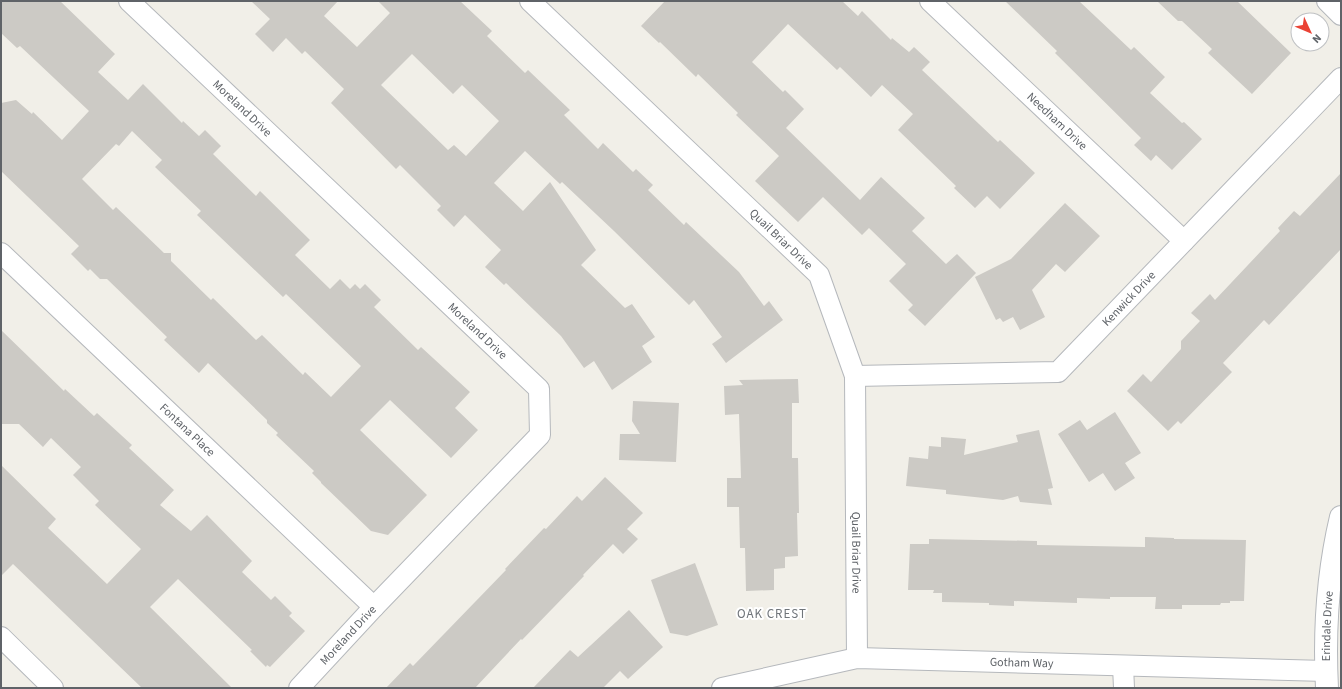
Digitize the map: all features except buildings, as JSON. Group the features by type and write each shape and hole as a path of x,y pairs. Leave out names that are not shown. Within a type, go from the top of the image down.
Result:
{"street":[{"name":"Moreland Drive","path":"129,1 539,389 540,435 374,607 299,688"},
{"name":"Quail Briar Drive","path":"530,1 819,275 855,376 857,658"},
{"name":"Needham Drive","path":"930,1 1184,242"},
{"path":"1326,1 1341,16"},
{"name":"Kenwick Drive","path":"855,376 1058,372 1341,78"},
{"name":"Fontana Place","path":"1,253 374,607"},
{"name":"Erindale Drive","path":"1326,679 1328,606 1331,572 1341,517"},
{"path":"1,637 53,688"},
{"name":"Gotham Way","path":"722,688 857,658 1123,666 1326,679"},
{"path":"1123,666 1124,688"}],"district":[{"name":"OAK CREST","path":"772,613"}]}
